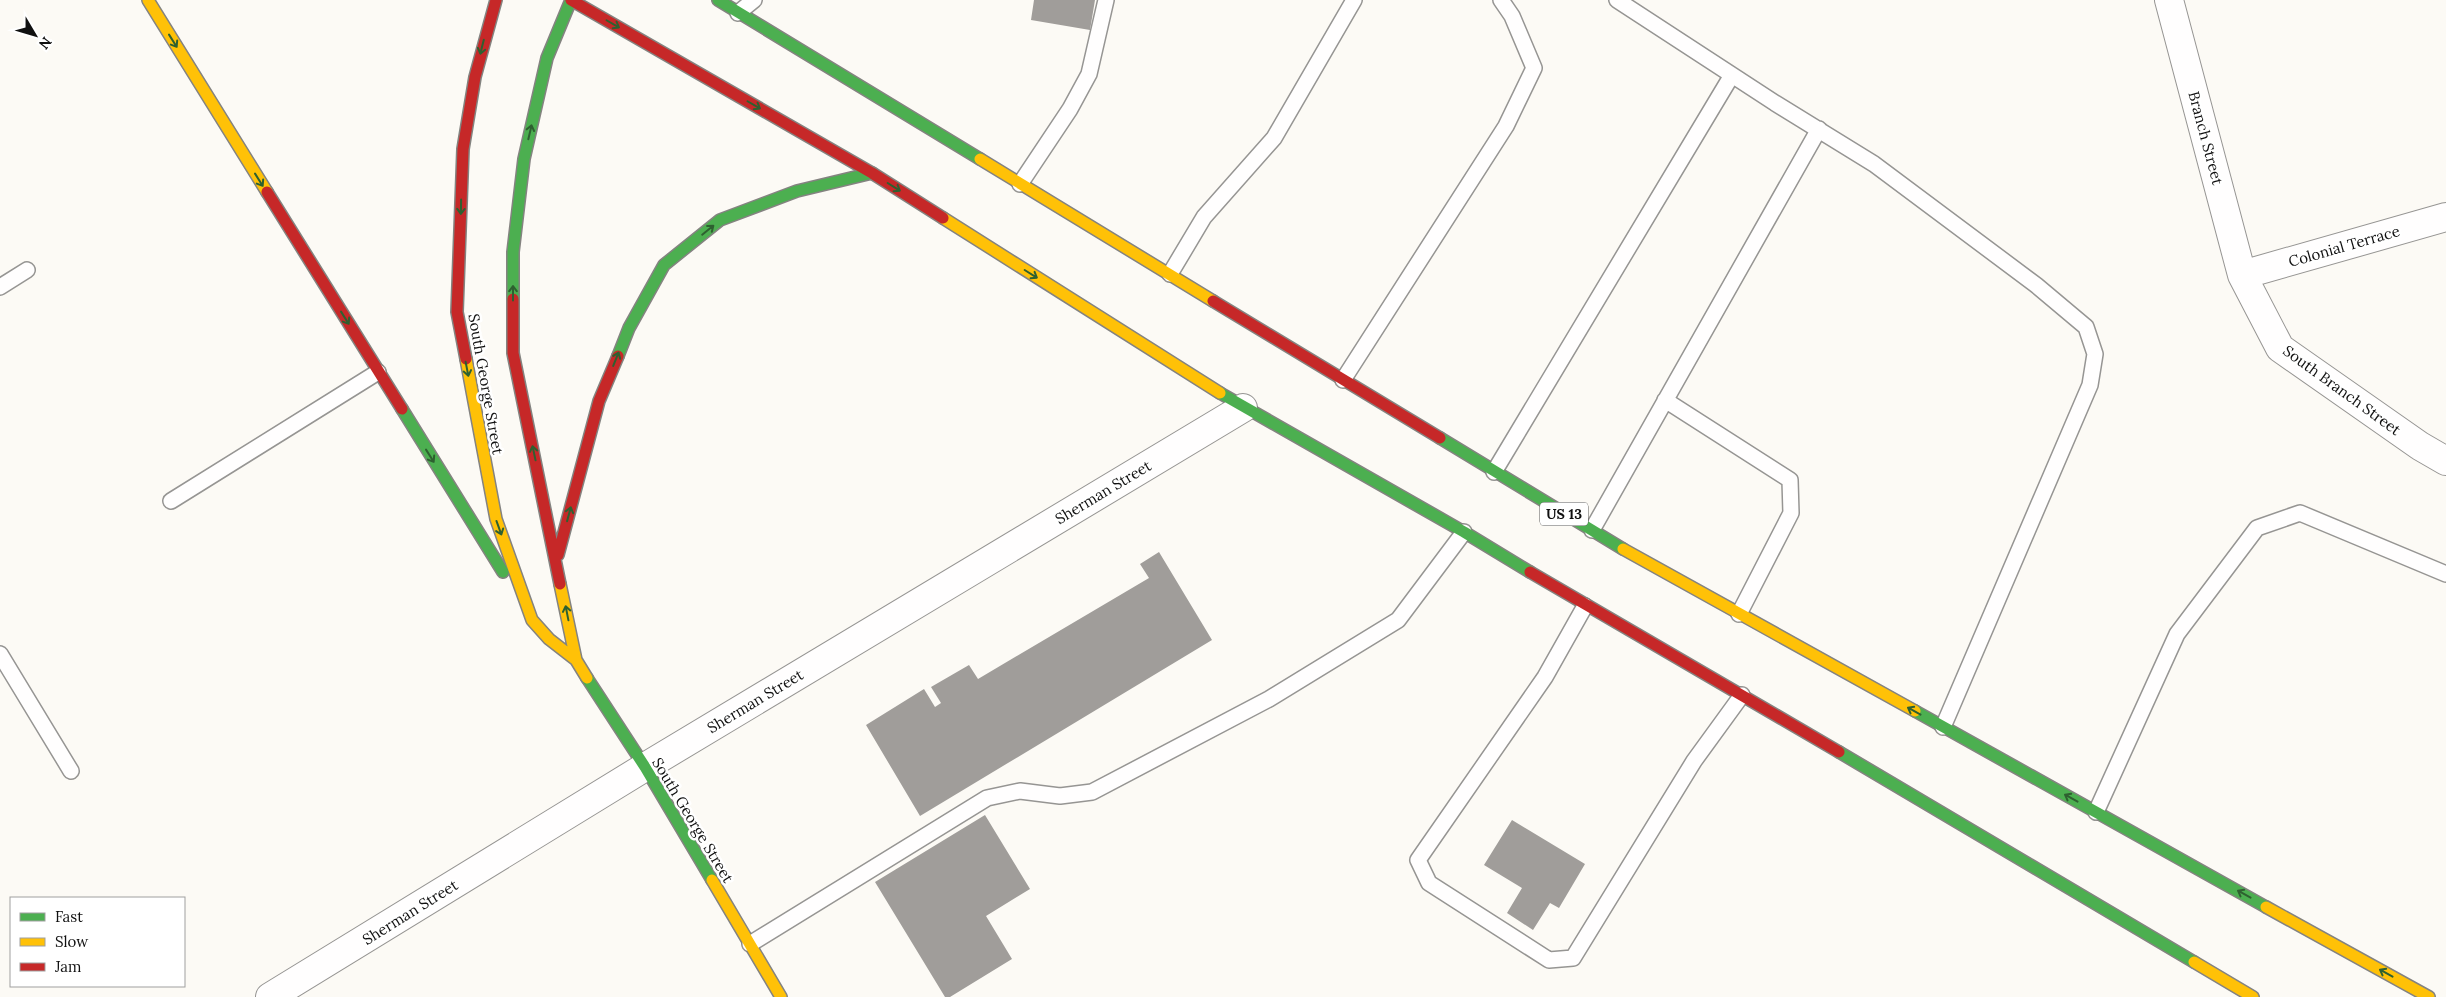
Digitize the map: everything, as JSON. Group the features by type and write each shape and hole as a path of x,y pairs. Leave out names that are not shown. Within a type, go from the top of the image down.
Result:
{"main road":[{"path":"148,0 532,620"},
{"name":"South George Street","path":"496,0 475,77 463,149 457,312 496,519 532,620 549,639 576,660 645,768 781,997"},
{"path":"571,0 872,173 1242,408 1464,532 1585,606 1742,695 2253,997"},
{"name":"South George Street","path":"571,0 547,58 524,158 514,252 513,353 576,660"},
{"name":"US 13","path":"718,0 1592,530 1739,614 2429,997"},
{"path":"556,561 599,401 629,328 664,265 720,220 798,191 872,173"}],"street":[{"name":"Branch Street","path":"2169,0 2242,275"},
{"name":"Colonial Terrace","path":"2242,275 2446,217"},
{"name":"South Branch Street","path":"2242,275 2280,348 2420,446 2446,461"},
{"name":"Sherman Street","path":"270,997 645,768 1242,408"}],"lane":[{"path":"738,13 754,0"},
{"path":"1020,184 1070,109 1090,74 1106,0"},
{"path":"1170,274 1204,216 1274,138 1354,0"},
{"path":"1343,380 1506,126 1534,68 1512,16 1502,0"},
{"path":"1617,0 1874,164 2036,285 2086,327 2095,354 2090,384 1943,727"},
{"path":"1494,472 1732,75"},
{"path":"1592,530 1819,129"},
{"path":"0,287 27,270"},
{"path":"171,501 378,372"},
{"path":"1665,400 1790,480 1791,512 1739,614"},
{"path":"2096,812 2177,634 2257,528 2300,512 2446,574"},
{"path":"750,944 987,798 1020,790 1060,796 1092,792 1269,699 1398,620 1464,532"},
{"path":"1585,606 1545,676 1418,860 1429,883 1549,960 1573,958 1694,761 1742,695"},
{"path":"0,654 71,771"}],"building":[{"path":"1034,0 1095,0 1090,30 1031,20"},
{"path":"1159,552 1212,640 920,816 866,725 924,689 935,707 941,703 931,687 969,665 978,679 1149,578 1140,564"},
{"path":"985,815 1030,889 986,916 1012,959 950,997 945,997 875,882"},
{"path":"1512,820 1585,864 1559,908 1550,903 1533,930 1507,913 1522,888 1484,865"}],"traffic: fast":[{"path":"513,299 513,252 524,159 547,58 571,0"},
{"path":"718,0 980,159"},
{"path":"618,356 629,328 664,265 720,220 797,191 872,173"},
{"path":"1220,393 1464,532 1530,572"},
{"path":"402,409 503,572"},
{"path":"1440,438 1623,549"},
{"path":"587,678 645,767 712,880"},
{"path":"1915,711 2266,907"},
{"path":"1839,752 2194,962"}],"traffic: slow":[{"path":"148,0 267,192"},
{"path":"980,159 1213,301"},
{"path":"943,218 1220,393"},
{"path":"466,359 496,519 532,620 549,639 576,660 587,678"},
{"path":"1623,549 1915,711"},
{"path":"560,584 576,660"},
{"path":"712,880 781,997"},
{"path":"2266,907 2429,997"},
{"path":"2194,962 2253,997"}],"traffic: jam":[{"path":"466,359 457,312 463,149 475,77 496,0"},
{"path":"571,0 872,173 943,218"},
{"path":"267,192 402,409"},
{"path":"513,299 513,353 560,584"},
{"path":"1213,301 1440,438"},
{"path":"558,555 599,401 618,356"},
{"path":"1530,572 1839,752"}]}
